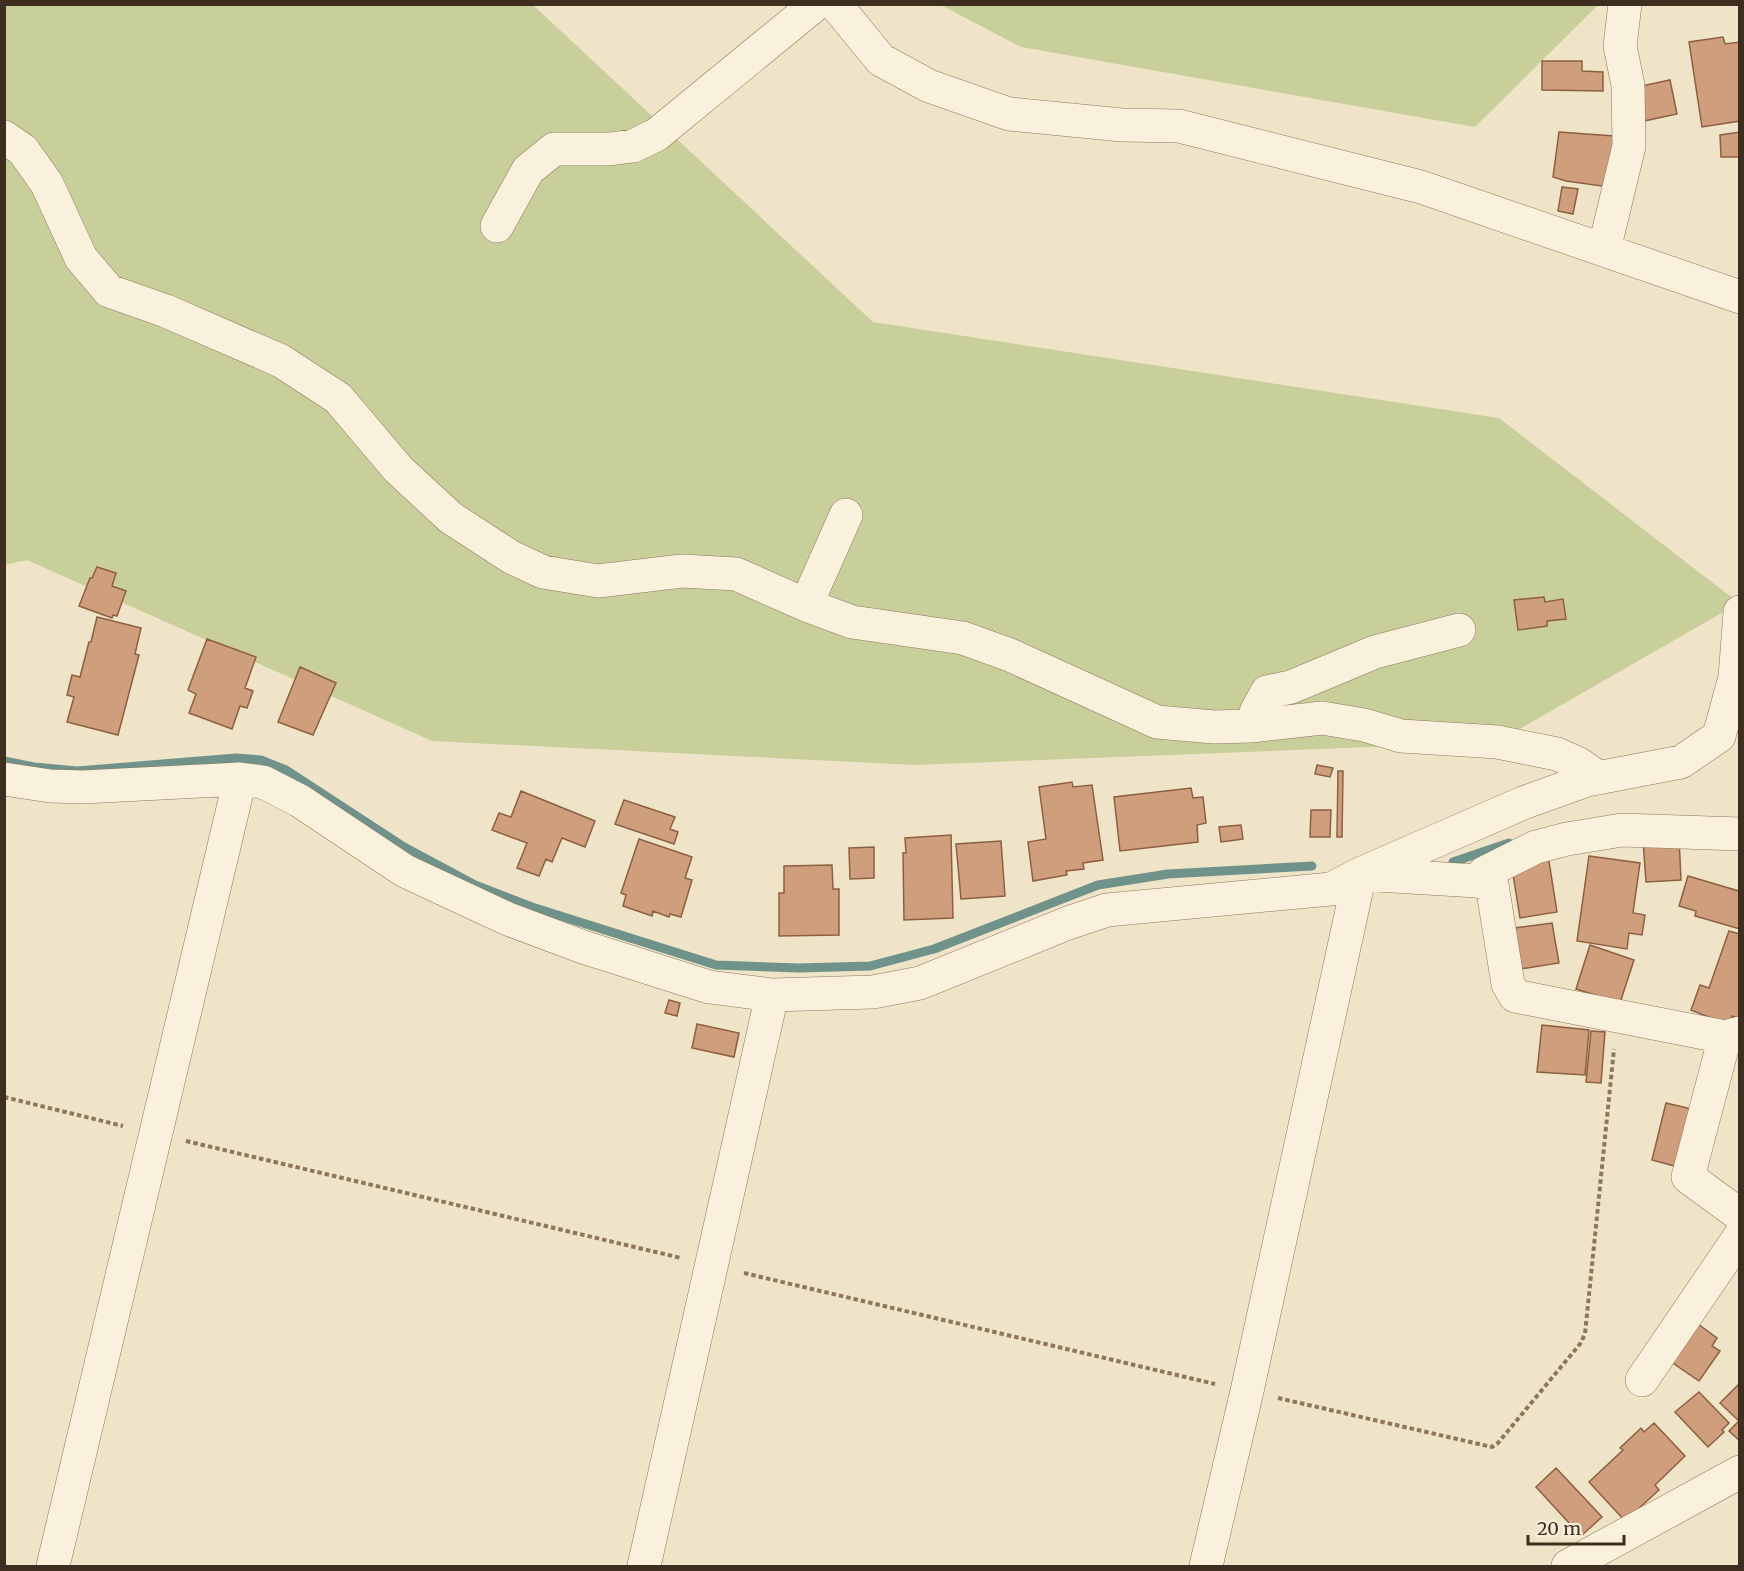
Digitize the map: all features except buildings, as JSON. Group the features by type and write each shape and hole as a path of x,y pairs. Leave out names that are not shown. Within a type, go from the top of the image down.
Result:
{"street":[{"path":"497,226 528,170 554,149 609,149 633,146 657,135 816,4"},
{"path":"835,4 881,60 929,86 1009,114 1122,126 1179,126 1422,187 1740,297"},
{"path":"1604,250 1629,146 1628,85 1620,46 1625,4"},
{"path":"4,137 23,150 47,184 81,258 110,291 166,311 281,361 338,398 398,469 452,518 511,557 543,572 598,581 682,571 736,574 806,605 852,622 963,638 1011,655 1157,723 1214,727 1251,726 1322,718 1364,725 1401,736 1497,742 1557,754 1579,764 1599,778"},
{"path":"806,605 846,515"},
{"path":"4,779 50,786 83,787 240,779 264,782 300,801 405,871 508,919 583,947 710,987 772,994 873,992 920,983 1068,923 1107,910 1331,889 1360,874 1517,815 1587,780 1681,762 1719,736 1732,721 1740,612"},
{"path":"1251,726 1267,692 1291,687 1375,652 1459,630"},
{"path":"53,1566 240,779"},
{"path":"1484,872 1517,815"},
{"path":"1360,874 1484,872 1536,847 1622,830 1740,834"},
{"path":"1484,872 1492,885 1508,984 1515,996 1732,1035 1688,1177 1740,1215"},
{"path":"1206,1566 1247,1391 1360,874"},
{"path":"644,1566 772,994"},
{"path":"1642,1380 1740,1236"},
{"path":"1568,1566 1740,1472"}],"path":[{"path":"4,1097 1492,1447 1498,1443 1580,1344 1585,1334 1618,1016"}],"green space":[{"path":"4,5 533,5 873,322 1499,418 1739,603 1497,742 915,765 432,741 27,560 5,565"},
{"path":"941,5 1598,5 1475,127 1021,47"}],"waterway":[{"path":"4,761 34,767 77,771 236,758 261,760 286,770 404,847 475,885 532,907 716,965 799,968 870,966 934,949 1098,885 1168,874 1312,866"},
{"path":"1453,862 1509,843"}]}
